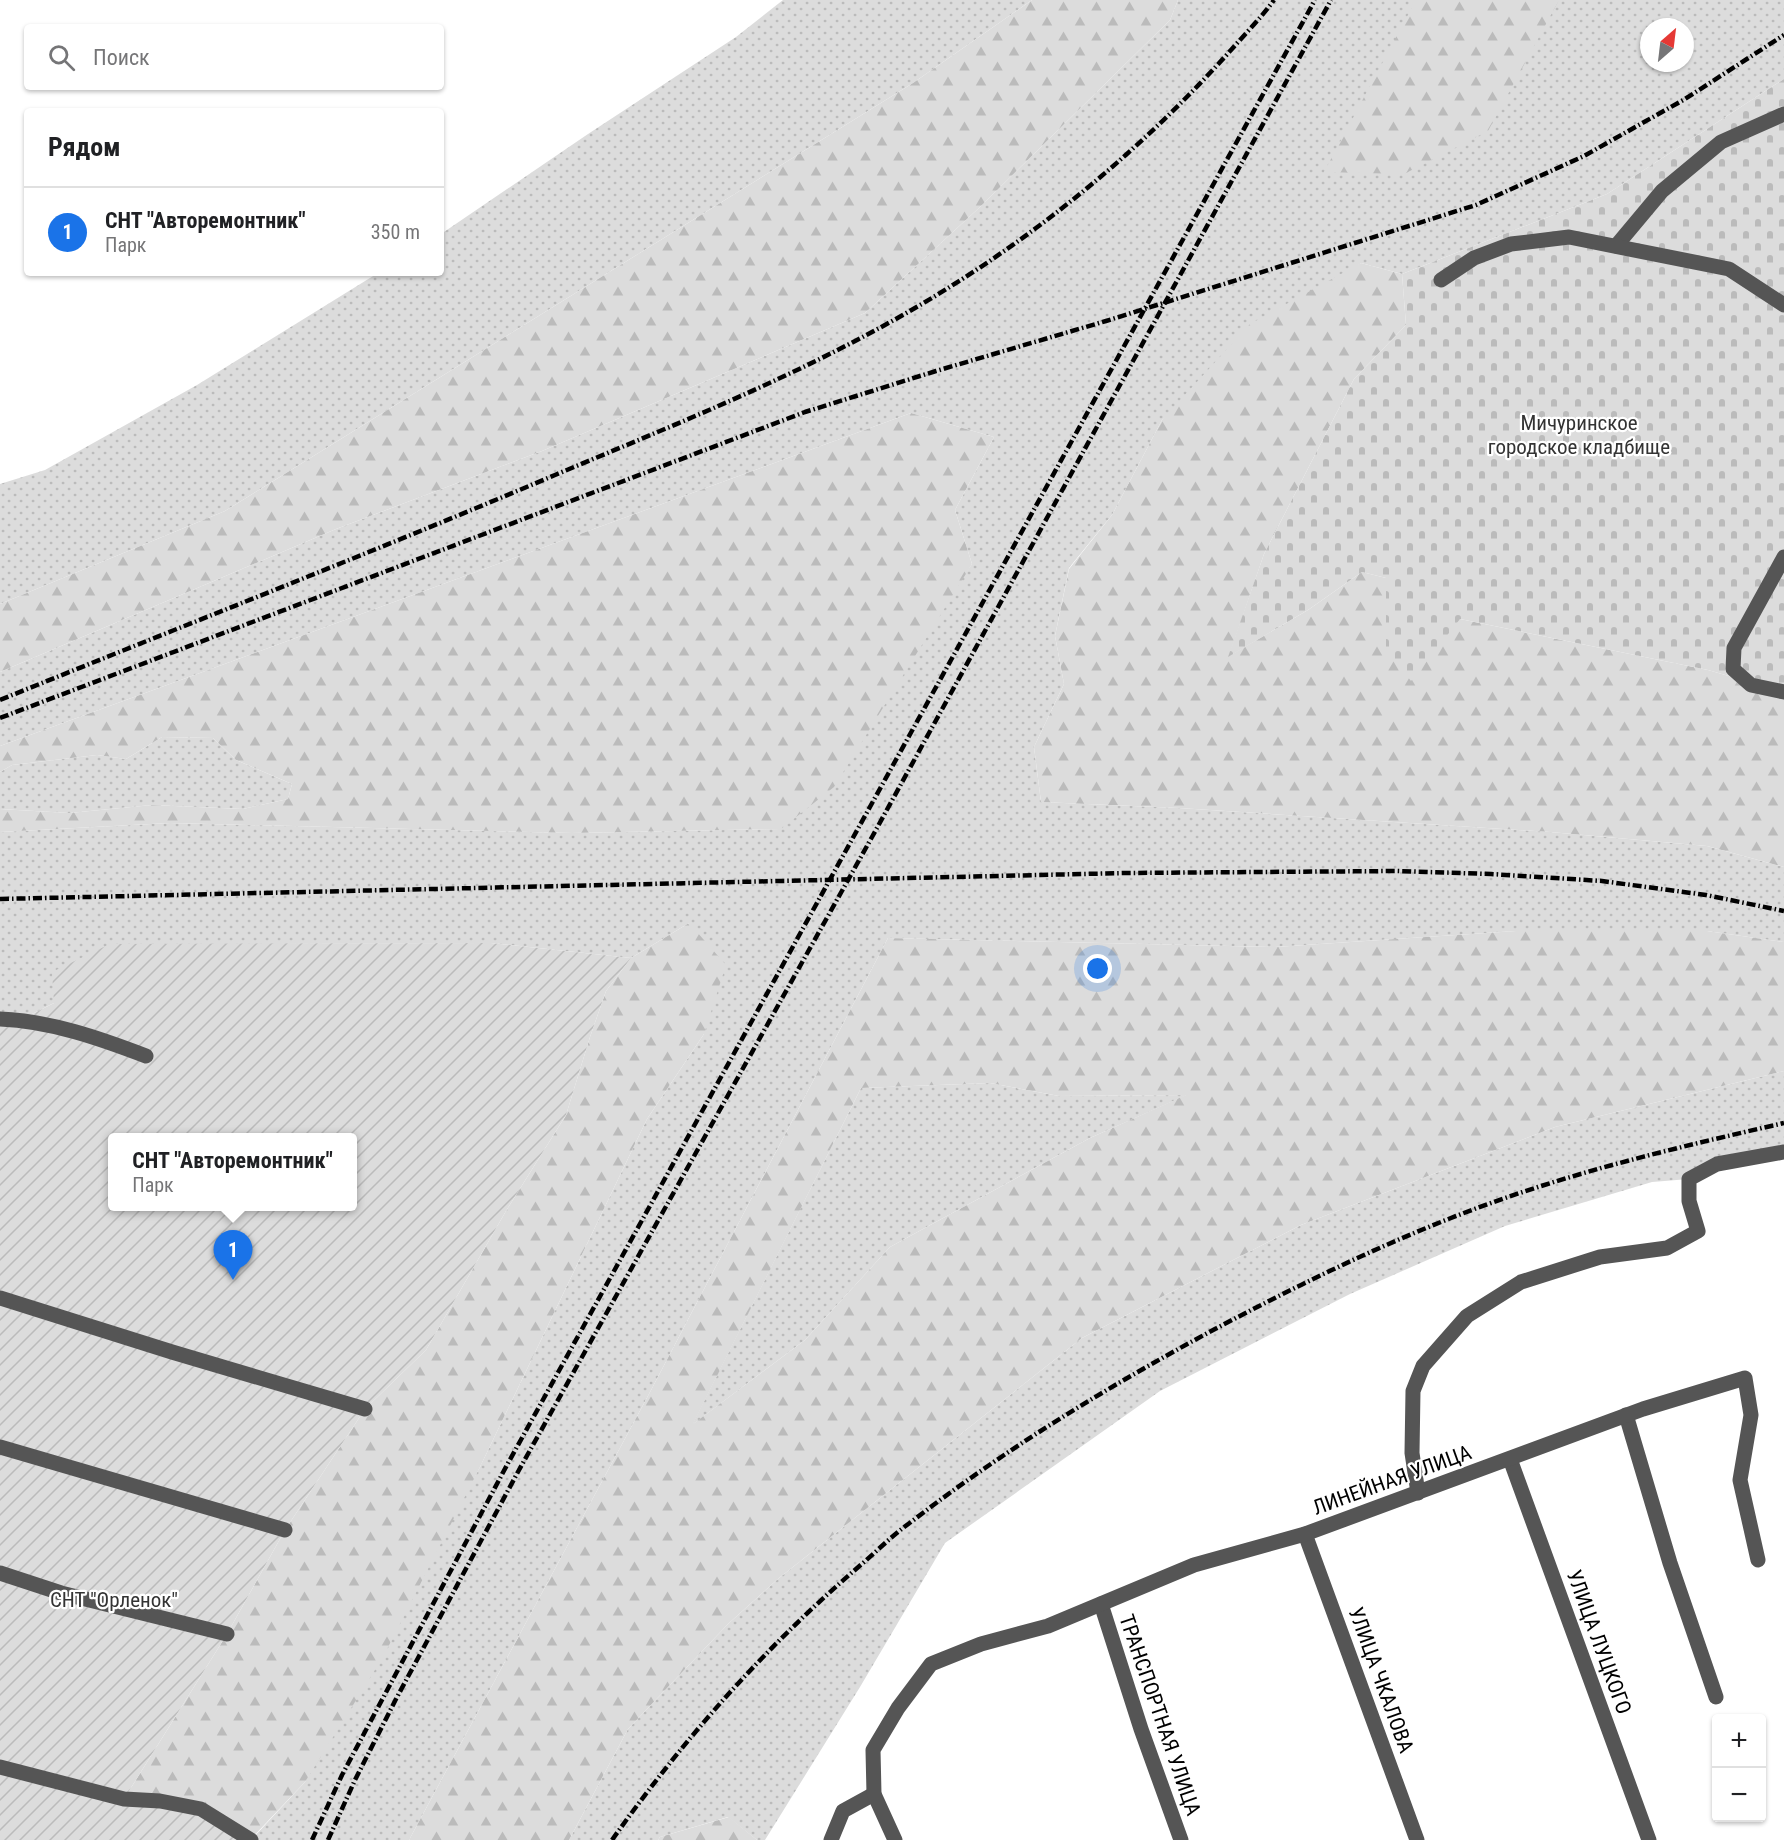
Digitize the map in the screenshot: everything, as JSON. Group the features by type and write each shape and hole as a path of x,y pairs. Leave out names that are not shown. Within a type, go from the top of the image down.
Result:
{"street":[{"path":"1616,246 1662,190 1721,142 1784,114"},
{"path":"1441,280 1474,258 1511,244 1569,237 1729,270 1784,305"},
{"path":"1784,557 1734,648 1733,669 1751,684 1784,692"},
{"path":"0,1019 20,1020 96,1037 146,1056"},
{"path":"1418,1493 1412,1453 1413,1391 1424,1366 1467,1316 1521,1282 1600,1257 1668,1248 1698,1231 1689,1201 1689,1179 1717,1164 1784,1152"},
{"path":"0,1298 365,1409"},
{"name":"ЛИНЕЙНАЯ УЛИЦА","path":"874,1794 873,1750 898,1708 931,1664 981,1644 1048,1626 1194,1565 1305,1534 1626,1415 1745,1378 1751,1415 1740,1480 1758,1560"},
{"path":"1626,1415 1670,1563 1716,1696"},
{"path":"0,1447 285,1530"},
{"name":"УЛИЦА ЛУЦКОГО","path":"1510,1459 1649,1840"},
{"name":"УЛИЦА ЧКАЛОВА","path":"1305,1534 1417,1840"},
{"path":"0,1573 62,1593 227,1634"},
{"name":"ТРАНСПОРТНАЯ УЛИЦА","path":"1101,1604 1141,1729 1181,1840"},
{"path":"0,1767 124,1800 160,1801 201,1809 251,1840"},
{"path":"831,1840 843,1811 874,1794 896,1840"}],"green space":[{"path":"783,0 1032,0 913,83 225,511 0,604 0,484 45,470 197,385 373,276 444,276 444,232 736,37"},
{"path":"1032,0 1178,0 1170,20 980,207 865,313 542,451 336,529 0,672 0,604 225,511 913,83"},
{"path":"1178,0 1784,0 1784,79 1607,194 1402,274 1361,263 1162,420 1112,515 1069,568 1055,636 1064,684 1034,747 1041,802 1179,808 1550,832 1707,846 1784,867 1784,942 1707,931 1516,931 1275,947 888,938 649,1394 409,1840 251,1840 305,1782 480,1467 647,1119 704,1034 689,923 631,958 491,943 273,944 54,1003 20,1020 0,1019 0,832 170,823 572,833 781,829 972,564 955,510 994,437 911,413 0,746 0,672 336,529 542,451 865,313 980,207 1170,20"},
{"path":"1416,0 1559,0 1488,131 1404,174 1324,172"},
{"name":"Мичуринское городское кладбище","path":"1784,79 1784,692 1708,670 1460,619 1411,681 1386,650 1386,578 1362,572 1308,610 1228,657 1264,554 1354,379 1406,325 1402,274 1607,194"},
{"path":"1361,263 1402,274 1406,325 1354,379 1264,554 1229,656 1308,610 1362,572 1386,578 1386,650 1460,619 1708,670 1784,692 1784,867 1707,846 1550,832 1179,808 1041,802 1034,747 1064,684 1055,636 1069,569 1112,515 1162,420 1250,324"},
{"path":"911,413 994,437 955,510 972,564 834,787 781,829 572,833 170,823 0,832 0,809 69,813 152,805 243,809 288,799 292,784 236,760 213,738 162,737 126,759 97,755 12,765 0,772 0,746"},
{"path":"162,737 213,738 236,760 292,784 288,799 243,809 152,805 69,813 0,809 0,772 12,765 97,755 126,759"},
{"path":"689,923 726,965 704,1034 647,1119 480,1467 383,1657 305,1782 251,1839 124,1799 227,1634 285,1530 365,1409 426,1350 506,1211 566,1115 606,991 631,958"},
{"path":"1516,931 1707,931 1784,942 1784,1071 1555,1127 1301,1225 1082,1338 779,1578 728,1624 628,1729 569,1840 409,1840 649,1394 888,938 1275,947","holes":["990,1083 1059,1096 1186,1095 1090,1138 890,1247 805,1340 693,1424 861,1088"]},
{"name":"СНТ \"Орленок\"","path":"491,943 631,958 606,991 566,1115 506,1211 426,1350 365,1409 285,1530 227,1634 124,1799 201,1809 251,1840 0,1840 0,1019 20,1020 54,1003 52,972 110,944"},
{"path":"1784,1071 1784,1152 1689,1179 1652,1182 1505,1226 1350,1294 1160,1391 945,1543 860,1687 765,1840 757,1840 728,1817 660,1837 658,1840 569,1840 628,1729 728,1624 779,1578 1082,1338 1301,1225 1555,1127"},
{"path":"990,1083 1059,1096 1187,1095 1090,1138 890,1247 805,1340 692,1425 861,1088"},
{"path":"729,1817 757,1840 658,1840 660,1837"}],"railway":[{"path":"0,700 417,533 755,390 872,332 971,274 1064,207 1151,132 1192,92 1274,0"},
{"path":"312,1840 342,1775 507,1465 1315,0"},
{"path":"328,1840 396,1699 519,1470 872,837 1331,0"},
{"path":"0,718 805,412 1476,205 1584,156 1685,99 1784,35"},
{"path":"0,899 1126,873 1396,871 1602,881 1706,895 1784,911"},
{"path":"612,1840 698,1729 794,1626 899,1532 947,1495 1059,1419 1215,1329 1293,1289 1414,1233 1538,1187 1691,1145 1784,1123"}],"place":[{"name":"СНТ \"Авторемонтник\"","path":"233,1280"}]}
